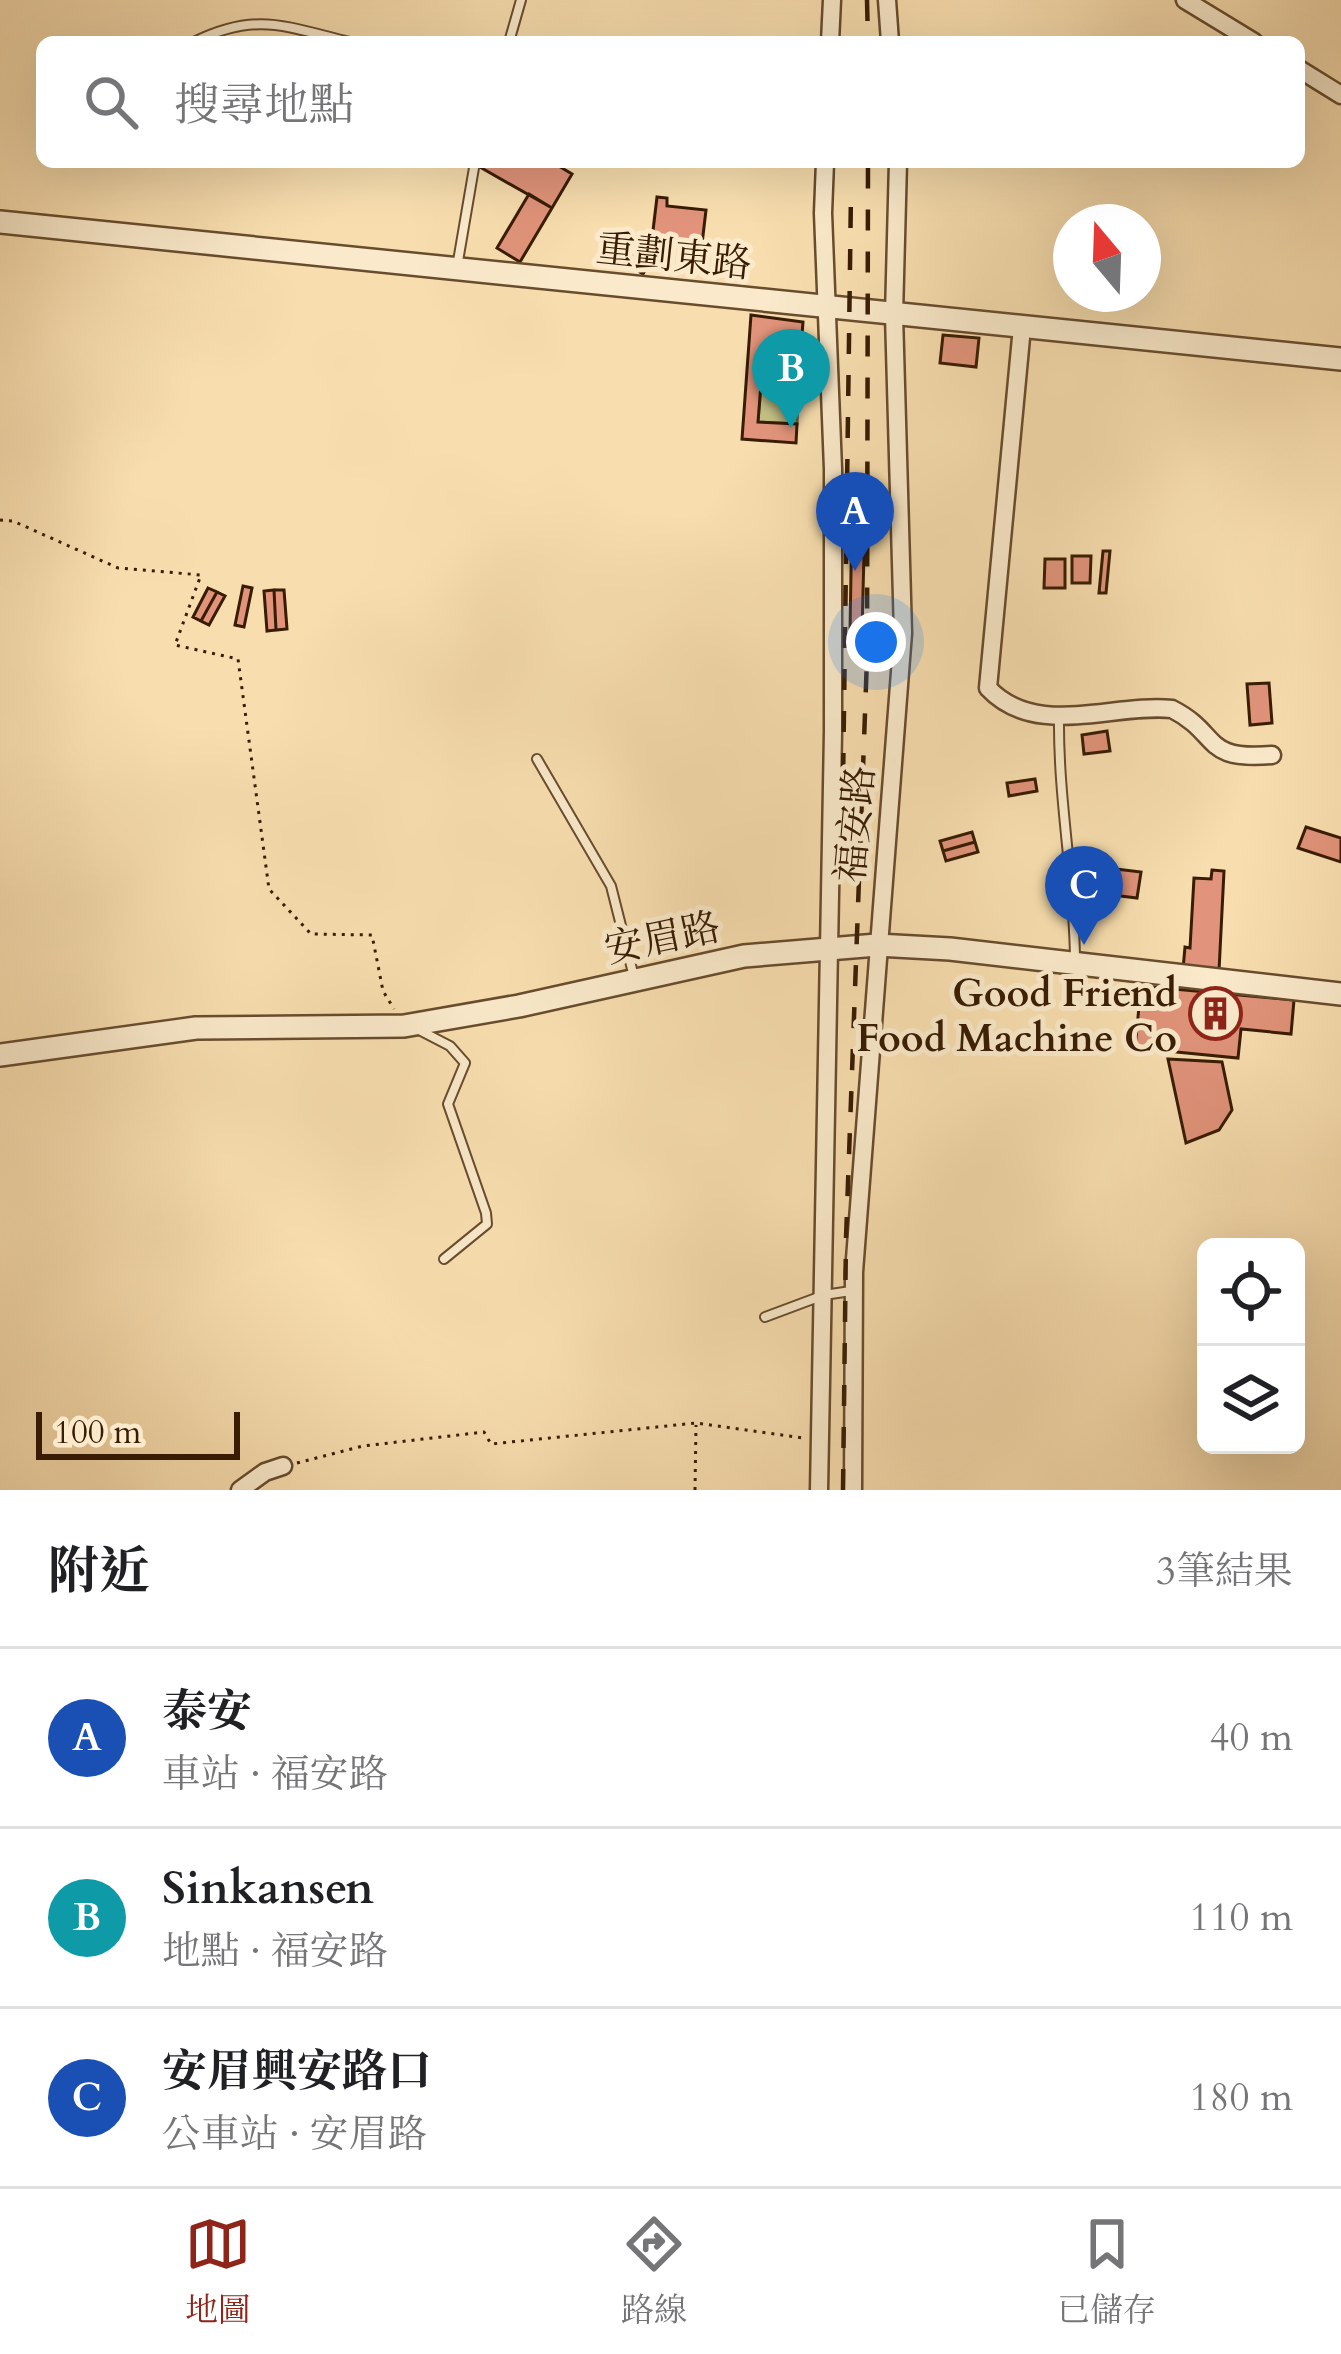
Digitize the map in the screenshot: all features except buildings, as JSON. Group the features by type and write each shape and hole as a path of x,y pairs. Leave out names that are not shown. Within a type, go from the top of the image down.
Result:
{"street":[{"path":"830,36 832,0"},
{"path":"887,0 890,36"},
{"path":"1185,0 1244,36"},
{"path":"1305,73 1341,95"},
{"name":"福安路","path":"819,1490 833,470 825,168"},
{"name":"福安路","path":"853,1490 853,1291 903,633 895,315 898,168"},
{"name":"重劃東路","path":"0,222 1341,359"},
{"path":"1022,327 986,680 993,694 1012,705 1058,717 1172,709 1219,751 1245,757 1272,755"},
{"name":"安眉路","path":"0,1055 196,1028 406,1025 519,1006 744,956 877,945 1341,994"},
{"path":"826,1170 861,1168"},
{"path":"240,1490 265,1472 284,1466"}],"lane":[{"path":"511,36 520,0"},
{"path":"208,36 237,24 262,22 324,36"},
{"path":"457,271 475,168"},
{"path":"1058,717 1058,772 1075,966"},
{"path":"537,759 611,886 635,979"},
{"path":"406,1025 450,1046 465,1063 448,1103 487,1224 444,1258"},
{"path":"765,1317 824,1295 853,1291"}],"path":[{"path":"0,520 13,520 118,568 201,575 175,645 238,659 269,890 310,934 372,935 383,992 406,1025"},
{"path":"695,1490 696,1423"},
{"path":"284,1466 362,1446 484,1432 490,1444 696,1423 819,1440"}],"shaded area":[{"path":"764,346 789,354 790,346 801,347 797,424 758,422"}],"railway":[{"path":"867,0 868,36"},
{"path":"843,1490 846,1238 867,658 868,168"},
{"path":"842,858 851,192"}],"place":[{"name":"Sinkansen","path":"791,428"},
{"name":"泰安","path":"855,571"},
{"name":"安眉興安路口","path":"1084,945"},
{"name":"Good Friend Food Machine Co","path":"1216,1014"}]}
